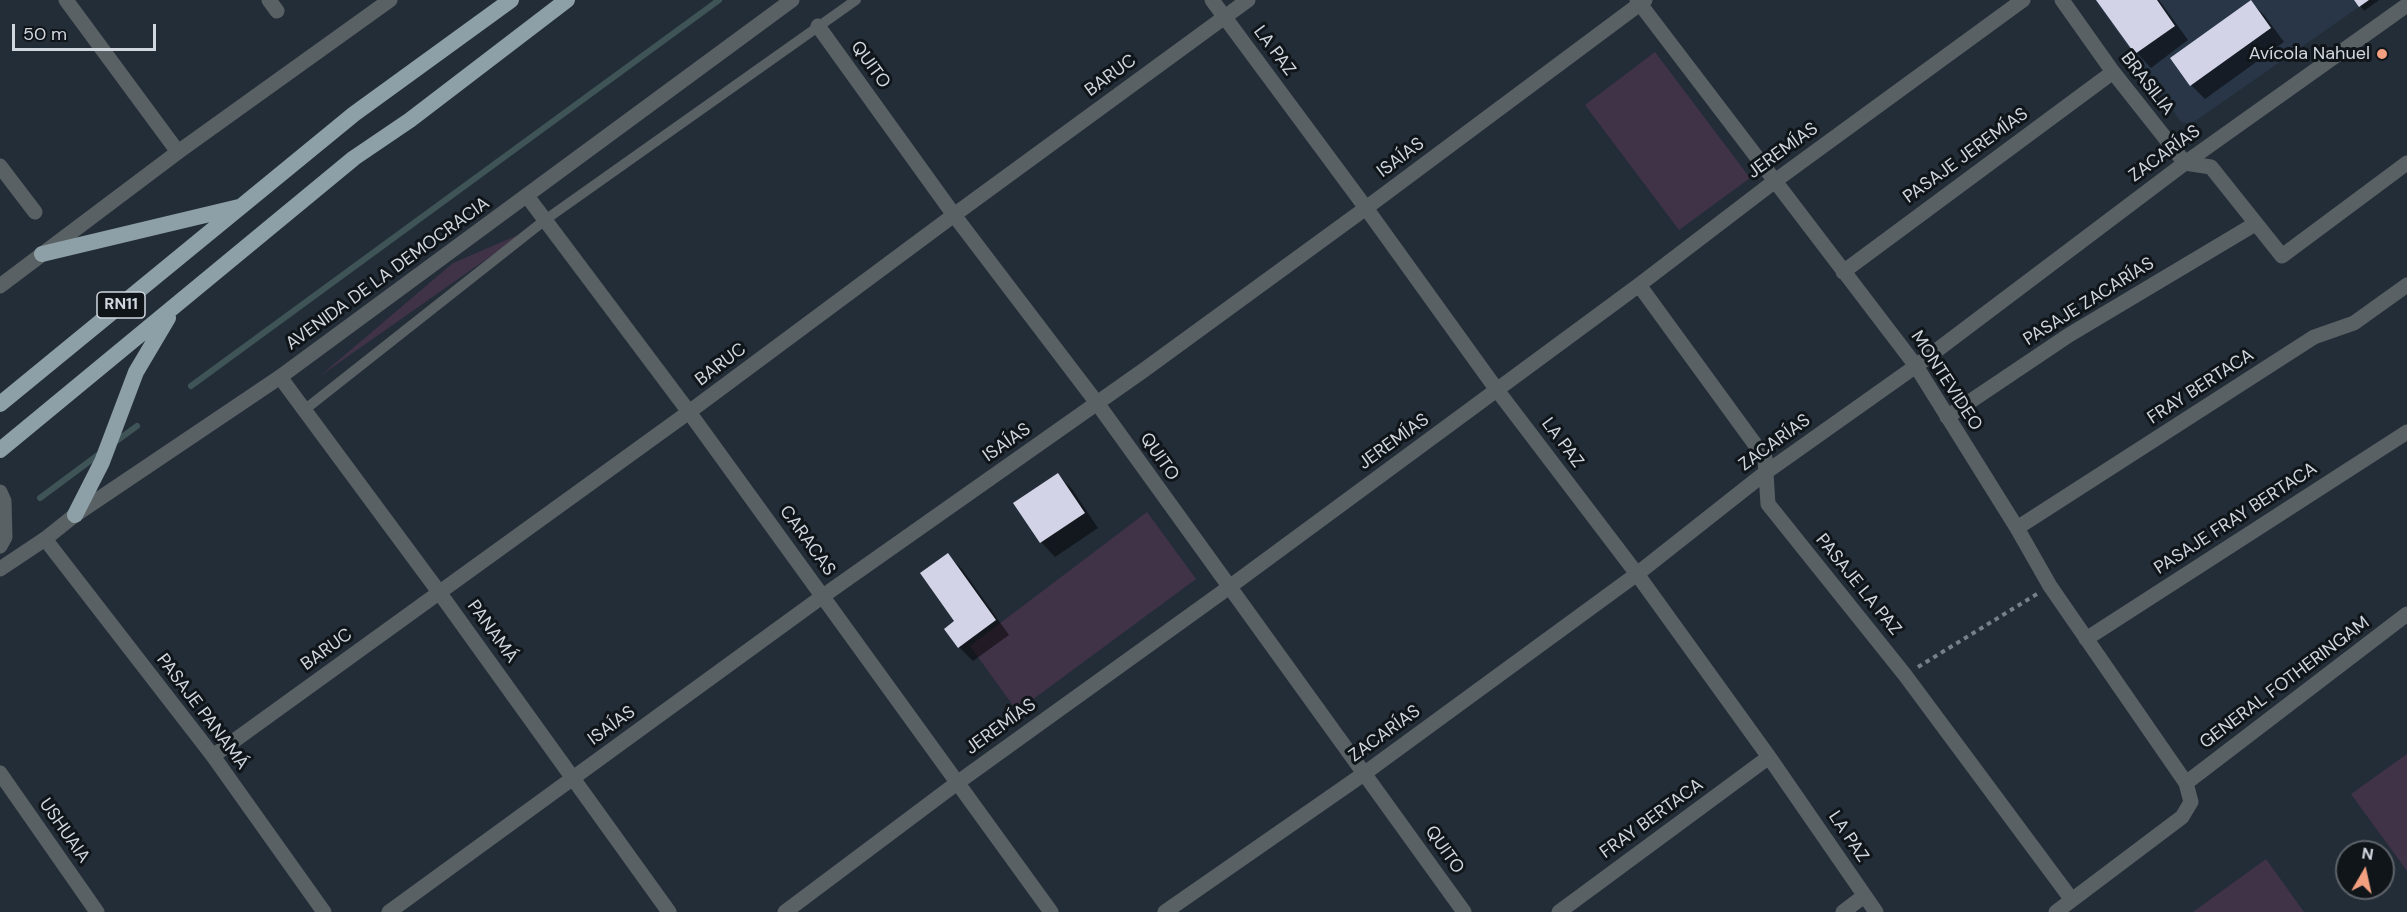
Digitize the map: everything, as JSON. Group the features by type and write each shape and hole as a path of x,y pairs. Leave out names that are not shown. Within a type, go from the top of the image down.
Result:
{"highway":[{"name":"RN11","path":"0,404 354,114 511,0"},
{"path":"0,450 173,310 354,158 410,120 567,0"},
{"path":"42,254 242,206"},
{"path":"75,515 102,462 136,372 173,310"}],"street":[{"path":"66,0 178,152"},
{"path":"0,286 178,152 390,0"},
{"name":"AVENIDA DE LA DEMOCRACIA","path":"0,569 45,539 75,515 280,377 792,0"},
{"name":"LA PAZ","path":"1212,0 1497,390 1637,574 1769,757 1876,912"},
{"name":"BARUC","path":"213,756 689,412 954,214 1248,0"},
{"name":"JEREMÍAS","path":"785,912 957,783 1228,588 1497,390 1775,181 2023,0"},
{"name":"BRASILIA","path":"2062,0 2113,72 2185,164"},
{"name":"MONTEVIDEO","path":"1640,1 1916,366 2018,528 2050,586 2186,783 2191,802 2182,817 2072,900"},
{"name":"ISAÍAS","path":"389,912 823,596 1097,404 1366,208 1640,1"},
{"name":"ZACARÍAS","path":"1165,912 1365,773 1637,574 1765,474 1916,366 2185,164 2407,5"},
{"name":"QUITO","path":"818,26 954,214 1097,404 1464,912"},
{"name":"PASAJE JEREMÍAS","path":"1843,272 2113,72"},
{"path":"2185,164 2211,167 2282,256 2407,163"},
{"path":"0,166 35,212"},
{"name":"CARACAS","path":"527,196 689,412 1051,912"},
{"name":"PASAJE ZACARÍAS","path":"1947,417 2069,335 2255,224"},
{"name":"PASAJE LA PAZ","path":"1639,285 1765,458 1768,504 1905,675 2072,900"},
{"name":"FRAY BERTACA","path":"2018,528 2314,338 2354,323 2407,285"},
{"name":"PANAMÁ","path":"280,377 303,411 440,592 669,912"},
{"name":"PASAJE FRAY BERTACA","path":"2086,639 2407,432"},
{"path":"0,492 4,501 5,537 0,546"},
{"name":"PASAJE PANAMÁ","path":"45,539 213,756 324,912"},
{"name":"GENERAL FOTHERINGAM","path":"2186,783 2407,614"},
{"name":"FRAY BERTACA","path":"1559,912 1769,757"},
{"name":"USHUAIA","path":"0,773 97,912"},
{"path":"1843,912 1864,896"},
{"path":"2056,912 2072,900"}],"lane":[{"path":"303,411 545,220 856,0"}],"path":[{"path":"1905,675 2050,586"}],"shaded area":[{"path":"2095,0 2354,0 2359,7 2191,124 2181,122"},
{"path":"1655,52 1750,178 1679,230 1585,105"},
{"path":"525,232 320,376 453,263"},
{"path":"1147,512 1196,579 1017,711 970,646"},
{"path":"2407,754 2407,871 2395,854 2395,840 2384,840 2351,794"},
{"path":"2266,859 2304,912 2193,912"}],"building":[{"path":"2096,0 2157,0 2175,26 2135,54"},
{"path":"2251,0 2271,28 2190,86 2170,58"},
{"path":"2354,0 2369,0 2359,7"},
{"path":"1058,473 1085,513 1040,543 1013,503"},
{"path":"948,553 996,620 958,648 944,629 954,621 920,573"}],"waterway":[{"path":"191,386 719,0"},
{"path":"115,442 137,426"},
{"path":"40,498 102,452"}],"place":[{"name":"Avícola Nahuel","path":"2382,54"}]}
